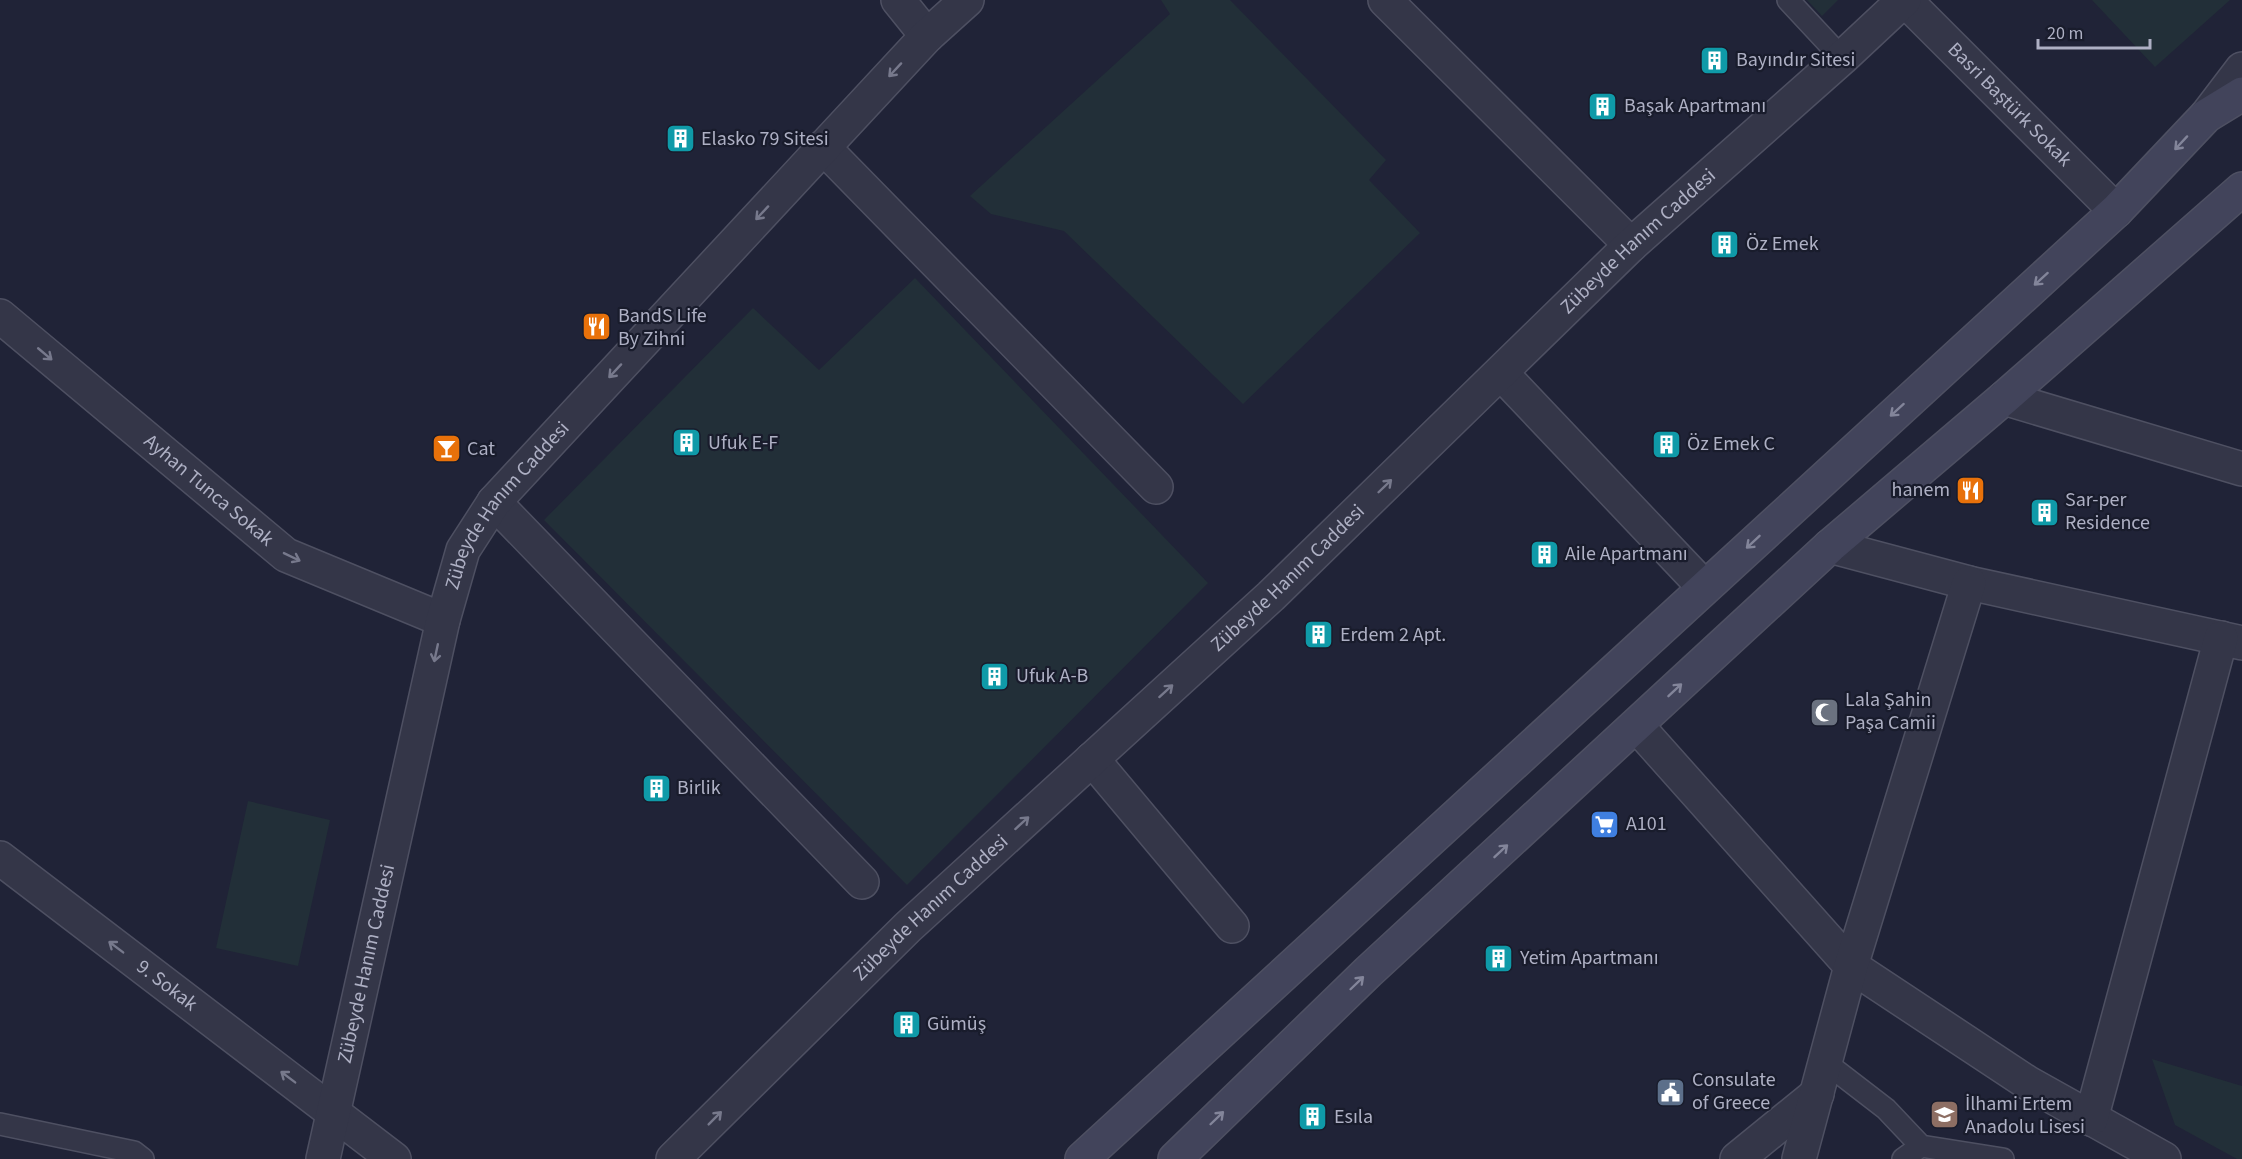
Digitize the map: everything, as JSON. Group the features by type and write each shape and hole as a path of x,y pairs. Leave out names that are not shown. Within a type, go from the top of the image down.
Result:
{"main road":[{"path":"1082,1159 2116,211 2206,116 2242,94"},
{"path":"1175,1159 1368,972 1830,546 2237,199"}],"street":[{"path":"898,0 927,36"},
{"name":"Zübeyde Hanım Caddesi","path":"323,1159 443,620 463,550 494,502 927,36 967,0"},
{"path":"1385,0 1631,246"},
{"name":"Zübeyde Hanım Caddesi","path":"674,1159 908,927 1271,596 1631,246 1904,0"},
{"name":"Basri Baştürk Sokak","path":"1904,0 2116,211"},
{"path":"2206,116 2242,69"},
{"path":"823,147 1156,487"},
{"name":"Ayhan Tunca Sokak","path":"0,316 286,555 443,620"},
{"path":"1501,373 1704,587"},
{"path":"2004,398 2242,469"},
{"path":"494,502 862,882"},
{"path":"1830,546 1969,583 2231,641 2091,1119"},
{"path":"1799,1159 1851,966 1969,583"},
{"path":"1637,726 1851,966 2028,1083 2164,1159"},
{"path":"1092,759 1232,926"},
{"name":"9. Sokak","path":"0,858 394,1159"},
{"path":"1737,1159 1817,1094"}],"lane":[{"path":"1788,0 1842,58"},
{"path":"1825,1062 1886,1109 1921,1146 2003,1159"},
{"path":"0,1124 134,1152 143,1159"},
{"path":"1903,1159 1921,1146"}],"shaded area":[{"path":"1161,0 1230,0 1386,160 1369,180 1420,233 1243,404 1064,231 991,214 970,196 1170,14"},
{"path":"1807,0 1838,0 1822,16"},
{"path":"2092,0 2230,0 2155,67"},
{"path":"915,278 1208,583 907,885 544,520 753,308 819,370"},
{"path":"248,801 330,820 298,966 216,948"},
{"path":"2152,1059 2242,1086 2242,1159 2237,1159 2175,1125"}],"place":[{"name":"Bayındır Sitesi","path":"1715,60"},
{"name":"Başak Apartmanı","path":"1603,106"},
{"name":"Elasko 79 Sitesi","path":"680,139"},
{"name":"Öz Emek","path":"1725,244"},
{"name":"BandS Life By Zihni","path":"597,327"},
{"name":"Ufuk E-F","path":"687,443"},
{"name":"Öz Emek C","path":"1666,444"},
{"name":"Cat","path":"446,449"},
{"name":"hanem","path":"1971,490"},
{"name":"Sar-per Residence","path":"2044,512"},
{"name":"Aile Apartmanı","path":"1544,554"},
{"name":"Erdem 2 Apt.","path":"1319,635"},
{"name":"Ufuk A-B","path":"995,676"},
{"name":"Lala Şahin Paşa Camii","path":"1824,712"},
{"name":"Birlik","path":"656,788"},
{"name":"A101","path":"1605,824"},
{"name":"Yetim Apartmanı","path":"1499,958"},
{"name":"Gümüş","path":"906,1024"},
{"name":"Consulate of Greece","path":"1671,1092"},
{"name":"İlhami Ertem Anadolu Lisesi","path":"1944,1115"},
{"name":"Esıla","path":"1313,1117"}]}
